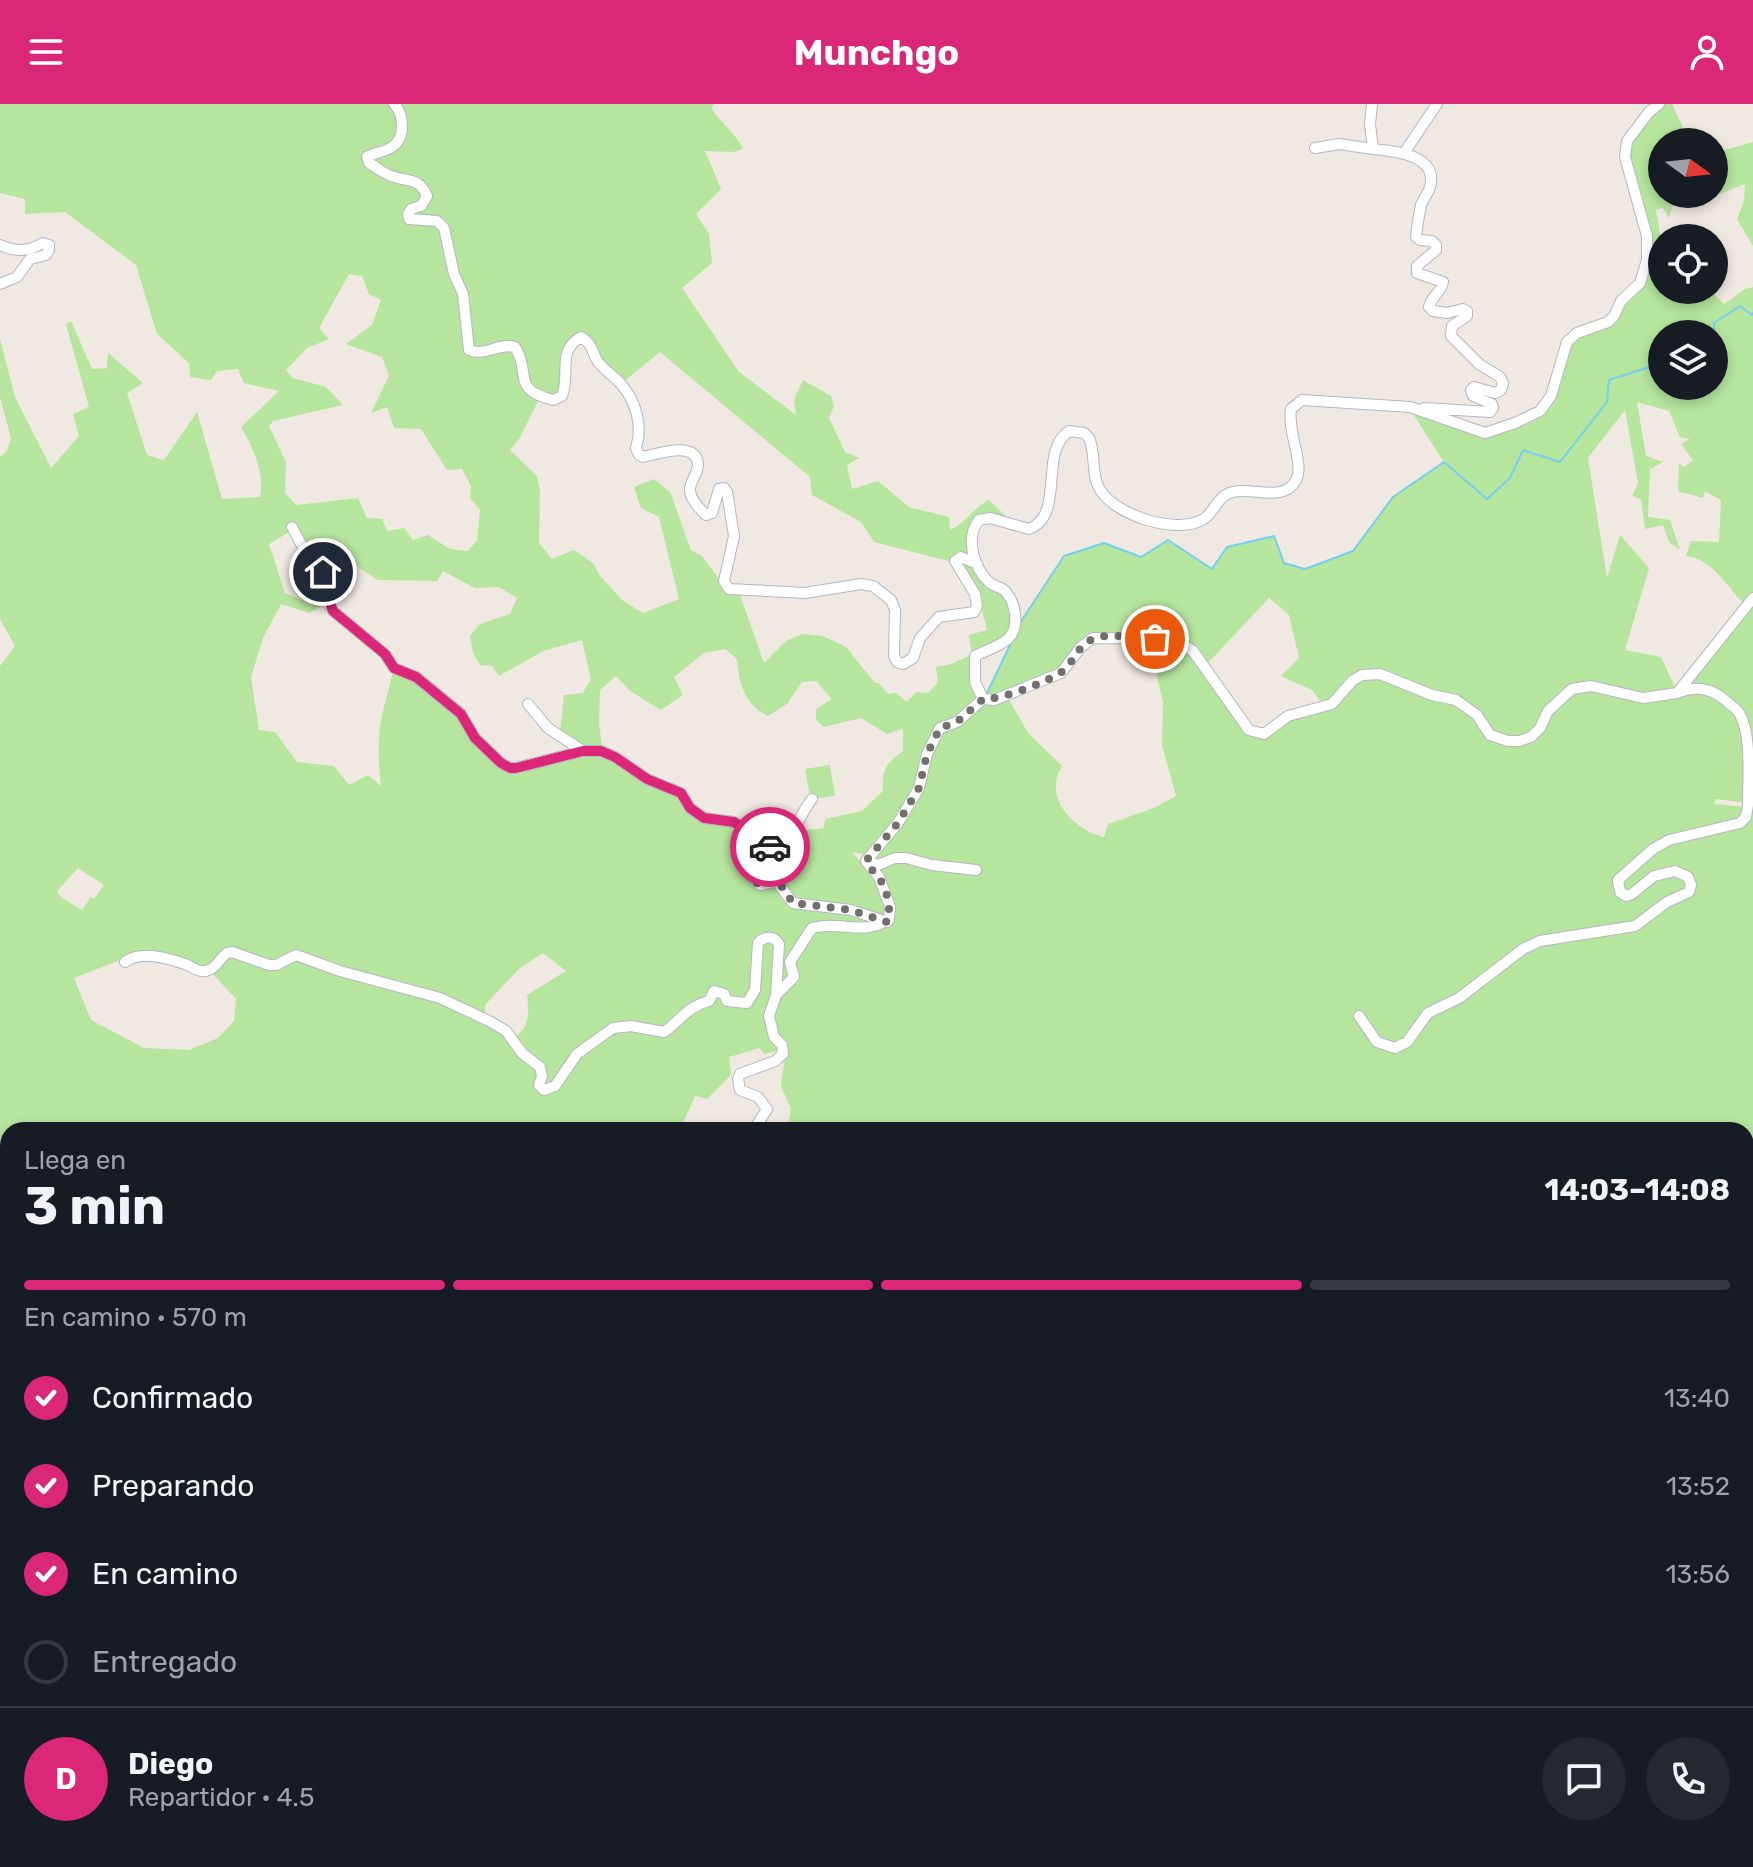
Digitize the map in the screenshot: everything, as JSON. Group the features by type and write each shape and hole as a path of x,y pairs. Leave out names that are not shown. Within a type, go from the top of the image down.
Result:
{"street":[{"path":"394,104 401,118 402,130 398,140 391,148 367,157 369,163 389,176 417,181 424,187 427,196 421,206 411,209 409,219 437,221 444,228 454,274 463,294 469,350 475,353 508,344 515,347 520,354 526,388 540,397 553,400 562,396 566,387 565,354 572,342 581,337 588,340 599,363 630,397 637,415 639,439 636,448 639,455 643,457 686,450 693,454 698,460 698,469 690,488 694,501 706,515 716,507 719,489 724,488 727,492 734,536 724,581 729,589 805,593 861,584 873,586 891,600 895,610 894,656 897,662 903,664 913,658 920,638 939,617 974,612 977,606 975,594 955,561 961,557 977,564"},
{"path":"1372,104 1370,124 1373,149"},
{"path":"1404,153 1437,104"},
{"path":"1410,407 1485,433 1540,411 1551,396 1567,342 1577,333 1608,322 1621,301 1640,283 1647,260 1647,236 1625,157 1627,141 1659,104"},
{"path":"983,699 975,682 975,656 1009,638 1015,625 1015,612 1005,590 990,582 977,564 971,541 973,529 979,520 990,518 1029,529 1042,522 1059,442 1069,431 1084,433 1089,438 1096,483 1106,497 1143,519 1161,525 1178,525 1201,521 1228,494 1236,491 1276,493 1294,484 1299,475 1299,461 1289,423 1291,409 1296,403 1307,400 1490,412 1493,408 1492,404 1473,396 1471,390 1474,387 1495,393 1501,390 1503,383 1500,377 1479,364 1451,336 1452,326 1467,316 1467,311 1433,311 1429,307 1430,300 1442,288 1443,282 1417,273 1417,266 1432,255 1436,245 1416,237 1421,204 1431,185 1425,166 1404,153 1339,144 1315,148"},
{"path":"0,245 17,251 32,250 43,243 49,245 46,255 30,259 17,277 0,284"},
{"path":"292,527 310,561 327,580 328,603 333,611 385,654 394,668 416,677 461,714 475,738 501,763 516,768 583,751 601,751 647,779 681,793 690,808 704,818 734,822 742,827 745,835 769,846 771,854 768,861 755,871 756,882 760,885 778,881"},
{"path":"1677,693 1753,598"},
{"path":"866,861 898,823 919,788 927,754 940,728 957,722 983,699 994,700 1061,673 1081,647 1093,638 1166,639 1181,643 1193,651 1249,730 1264,734 1288,716 1332,704 1352,681 1362,675 1380,674 1432,695 1456,700 1477,715 1490,735 1499,740 1519,741 1531,737 1540,728 1548,711 1572,689 1591,686 1643,698 1691,688 1705,689 1720,696 1739,712 1745,733 1751,806 1746,817 1740,823 1669,840 1653,849 1618,880 1620,892 1626,896 1654,876 1675,871 1688,877 1691,885 1689,892 1667,902 1635,926 1540,941 1523,949 1459,998 1428,1013 1407,1042 1395,1048 1377,1042 1359,1016"},
{"path":"528,704 548,728 583,751"},
{"path":"812,799 801,813 778,870 778,881 793,903 851,910 887,922"},
{"path":"866,861 878,865 895,858 906,858 976,870"},
{"path":"776,995 794,977 790,962 812,928 827,924 871,929 887,922 890,907 887,898 879,877 866,861"},
{"path":"125,962 133,956 148,955 203,972 232,952 269,965 276,965 296,955 340,971 440,998 506,1031 522,1053 540,1067 542,1076 539,1085 544,1090 555,1086 577,1054 613,1028 631,1026 664,1032 695,1004 709,1001 714,991 724,994 727,1001 747,1003 755,990 756,948 767,937 773,938 779,944 776,995 769,1016 774,1037 782,1045 783,1054 775,1061 740,1074 738,1079 740,1090 758,1097 767,1109 759,1122"}],"green space":[{"path":"0,104 391,104 397,111 400,129 389,146 365,157 366,164 387,177 415,184 425,196 420,204 409,207 405,215 408,222 436,223 441,229 452,275 461,295 463,345 467,352 479,354 513,349 524,386 539,399 510,450 537,476 540,491 539,543 552,559 574,550 593,563 600,576 622,600 643,613 679,599 659,517 641,508 634,487 654,479 670,492 691,550 702,556 728,591 739,592 764,663 786,641 802,634 823,636 846,647 875,683 879,683 888,694 896,693 907,702 916,692 928,693 938,682 936,667 972,655 972,677 980,698 955,720 938,726 917,785 901,813 866,855 852,852 882,891 887,909 886,919 852,908 795,901 783,881 781,867 797,831 824,828 825,819 862,811 883,791 886,768 903,751 903,729 887,734 861,718 824,727 816,720 816,709 832,699 816,681 802,682 787,704 768,716 748,699 741,685 737,659 725,649 704,653 674,677 683,695 661,710 630,691 616,676 600,690 602,748 584,748 560,731 564,695 583,693 591,679 582,640 543,651 499,676 492,666 480,665 473,653 470,636 480,624 510,614 517,598 499,587 475,588 443,571 437,581 378,580 341,556 324,570 312,559 292,523 291,531 269,544 285,593 302,600 324,580 326,604 309,613 281,604 263,638 251,677 259,730 275,732 297,762 334,766 349,785 368,775 381,786 380,729 393,670 414,679 459,716 473,740 509,771 583,753 600,753 646,782 679,795 688,810 703,821 733,825 750,842 767,847 766,860 752,876 759,887 777,884 792,905 851,913 879,923 810,926 788,962 792,976 779,989 782,943 774,935 761,937 753,951 752,986 746,1001 729,999 726,994 713,990 708,1000 696,1002 663,1029 626,1024 601,1032 582,1048 549,1087 542,1084 539,1065 515,1037 526,1024 527,995 566,971 543,953 520,968 485,1005 485,1016 440,995 292,952 275,963 226,950 214,964 203,970 184,961 141,952 74,978 91,1020 144,1048 189,1050 218,1038 234,1021 236,999 211,972 223,958 232,955 276,968 296,957 424,996 494,1026 535,1068 537,1085 543,1092 550,1092 557,1088 578,1056 614,1031 631,1029 664,1035 696,1006 710,1003 715,993 723,996 727,1003 748,1005 757,990 760,944 772,940 777,945 774,994 767,1016 772,1039 782,1050 764,1054 760,1048 729,1057 731,1075 707,1099 695,1096 684,1122 0,1122 0,666 15,646 0,619 0,457 7,451 11,438 0,397 0,339 15,397 51,468 79,436 73,414 89,407 66,324 71,321 92,369 107,368 108,353 143,383 127,393 147,455 164,460 197,412 222,499 260,497 259,469 241,427 279,391 244,383 238,369 217,371 211,380 190,377 189,363 157,334 136,265 65,212 25,214 25,199 0,193","holes":["349,274 362,276 369,294 381,300 372,325 346,344 382,357 389,376 371,413 387,407 394,428 421,429 447,470 462,469 471,486 470,498 480,510 477,540 468,551 450,549 428,535 413,540 404,528 387,531 382,519 367,518 358,498 296,505 285,493 286,462 269,426 273,421 343,405 326,387 293,378 286,370 307,348 329,339 319,328","78,868 104,885 82,910 57,891"]},
{"path":"398,104 713,104 712,109 743,149 733,152 705,151 721,189 696,214 709,234 712,263 682,288 739,372 796,415 794,400 803,380 831,396 834,406 829,418 845,452 859,458 847,465 852,489 878,481 909,507 949,517 950,530 989,500 1010,520 978,518 973,559 953,562 874,542 861,522 812,495 810,477 660,352 623,382 601,362 590,339 570,340 560,395 553,398 528,387 517,344 470,349 446,227 411,215 423,208 426,186 390,173 370,161 400,142"},
{"path":"1663,104 1672,104 1683,128 1648,128 1648,208 1663,208 1656,210 1658,224 1648,224 1648,251 1628,156 1629,142"},
{"path":"1753,142 1753,246 1737,219 1744,201 1745,184 1728,191 1728,149"},
{"path":"1663,208 1672,208 1669,218"},
{"path":"1648,264 1648,304 1728,304 1745,289 1753,287 1753,598 1745,605 1712,568 1686,556 1691,541 1719,542 1721,500 1705,491 1703,498 1678,491 1679,463 1684,467 1693,460 1681,444 1690,439 1680,437 1669,411 1637,402 1646,456 1663,462 1650,469 1648,517 1670,520 1680,550 1669,542 1663,525 1645,529 1641,499 1632,496 1638,483 1625,410 1588,458 1607,578 1620,535 1649,568 1625,650 1661,657 1676,690 1643,696 1572,687 1539,726 1519,739 1499,737 1467,704 1362,673 1331,702 1323,705 1312,690 1281,676 1299,658 1289,615 1269,598 1206,665 1182,641 1093,636 1060,671 994,697 985,696 1024,615 1064,556 1104,543 1141,557 1168,540 1211,568 1227,547 1274,536 1284,563 1305,569 1353,551 1393,497 1444,462 1410,409 1484,435 1541,413 1569,344 1579,335 1609,324"},
{"path":"958,559 976,566 988,584 1003,592 1012,612 1013,624 1007,636 972,655 969,635 987,630 978,593"},
{"path":"1753,601 1753,803 1748,732 1722,694 1684,688"},
{"path":"1149,642 1180,646 1191,653 1247,732 1265,736 1290,718 1334,706 1353,683 1363,678 1379,677 1431,698 1456,702 1475,716 1488,737 1520,744 1532,739 1542,729 1550,712 1573,692 1591,689 1643,700 1704,691 1719,698 1737,714 1743,733 1746,803 1716,799 1714,804 1745,807 1744,815 1739,821 1668,838 1652,847 1615,879 1618,894 1625,898 1667,875 1683,877 1689,885 1687,890 1666,900 1634,923 1540,938 1522,947 1458,995 1426,1011 1405,1039 1394,1046 1379,1041 1358,1012 1354,1014 1376,1044 1396,1051 1408,1044 1429,1015 1460,1000 1524,951 1541,943 1636,928 1669,904 1691,894 1694,885 1689,875 1676,868 1654,874 1626,893 1620,881 1670,842 1742,826 1749,818 1750,808 1753,808 1753,1122 789,1122 791,1109 781,1086 786,1050 776,1034 772,1017 776,1003 796,978 793,962 813,930 873,929 892,921 887,891 870,866 905,860 970,871 970,867 907,856 895,856 878,862 869,860 915,799 941,731 958,724 984,701 1008,698 1028,733 1062,766 1056,790 1064,811 1082,827 1104,837 1108,824 1154,808 1176,796 1162,745 1163,702"},
{"path":"830,765 835,796 814,799 810,796 805,769"}],"waterway":[{"path":"1719,320 1740,306 1753,313"},
{"path":"1020,623 1064,556 1104,543 1141,557 1168,540 1212,569 1227,547 1274,536 1284,563 1305,569 1353,551 1393,497 1444,462 1487,499 1510,478 1523,450 1560,462 1607,402 1609,380 1648,367"},
{"path":"986,695 1011,643"}],"way so far":[{"path":"770,847 768,861 755,871 754,877 760,885 778,881 793,903 851,910 887,922 890,907 887,898 879,877 866,861 898,823 919,788 927,754 940,728 957,722 983,699 994,700 1061,673 1081,647 1093,638 1155,639"}],"route":[{"path":"323,572 327,580 328,603 333,611 385,654 394,668 416,677 461,714 475,738 501,763 516,768 583,751 601,751 647,779 681,793 690,808 704,818 734,822 751,840 770,847"}]}
